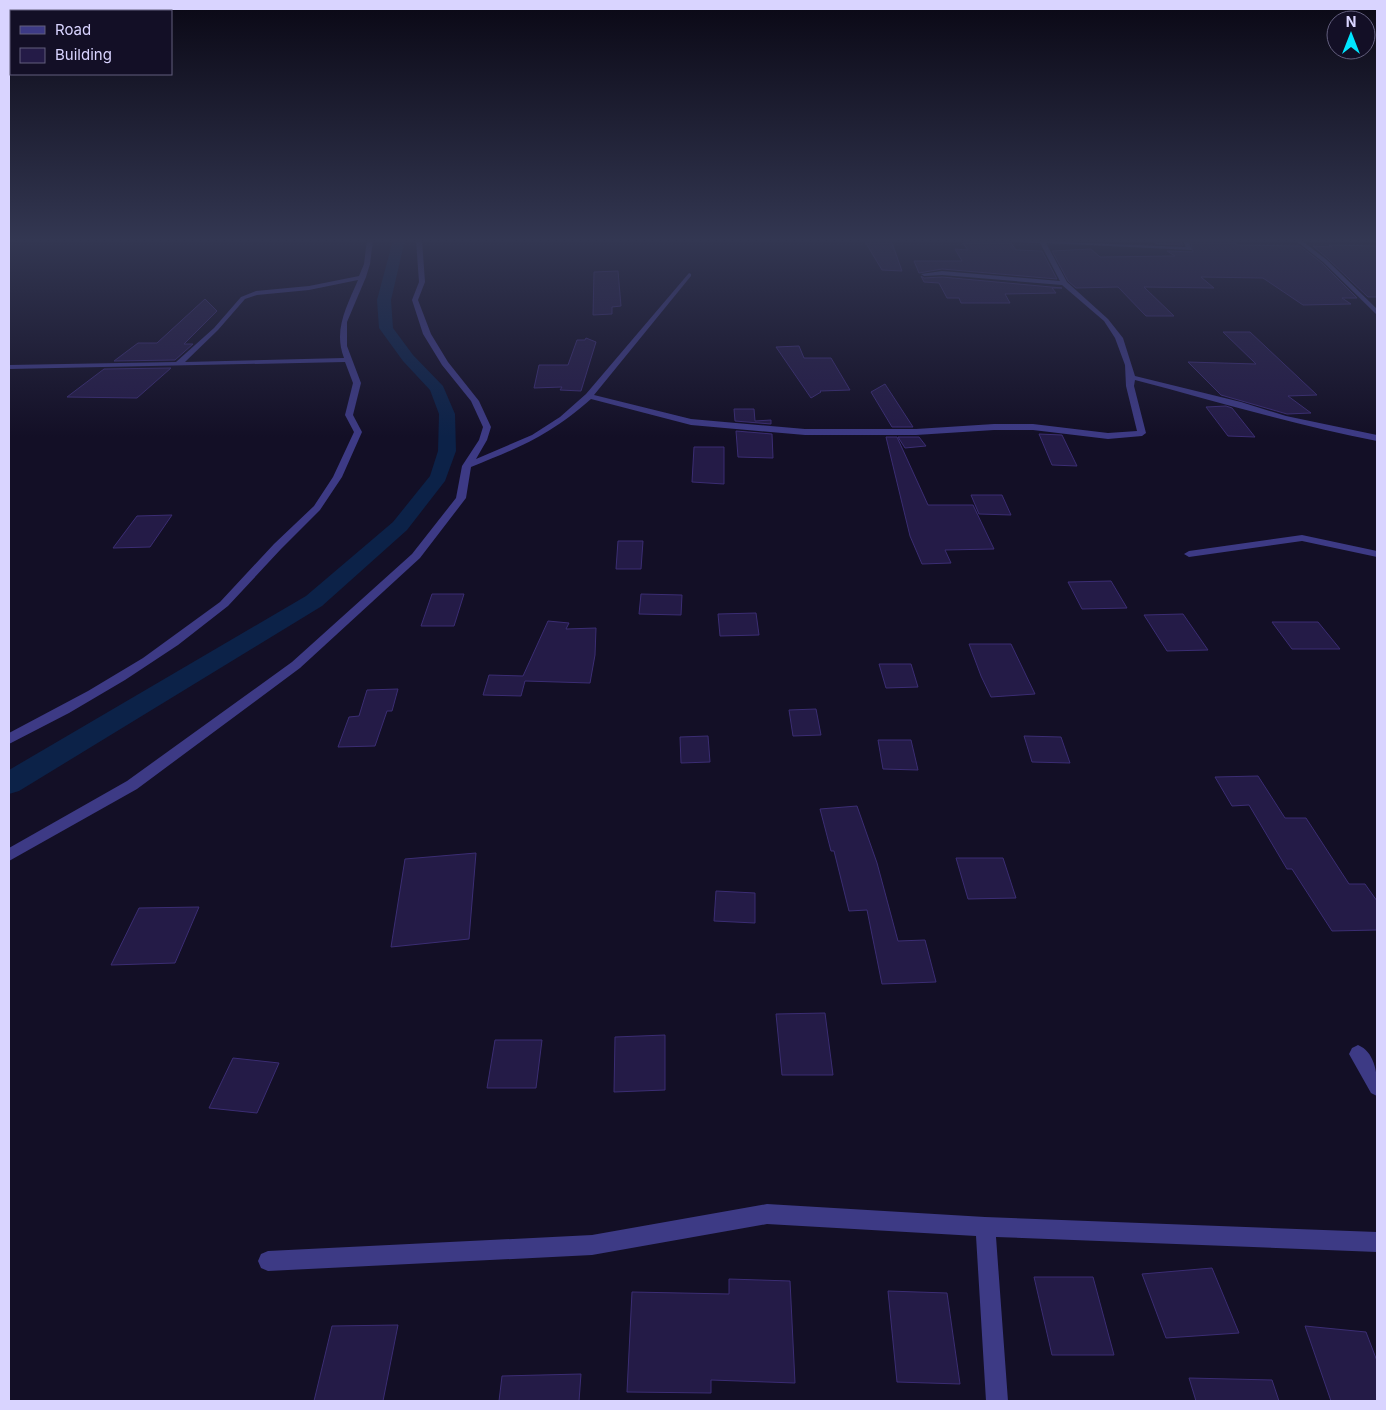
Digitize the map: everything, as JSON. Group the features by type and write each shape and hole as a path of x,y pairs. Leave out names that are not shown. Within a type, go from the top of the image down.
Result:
{"street":[{"path":"179,364 216,329 235,306"},
{"path":"9,739 79,703 194,629 225,603 274,550 310,516 340,472 350,454 358,432 349,415 357,383 343,346 344,322 352,306"},
{"path":"9,856 132,785 296,665 416,556 461,498 467,466 483,440 487,427 475,401 445,362 427,334 416,306"},
{"path":"467,466 534,437 563,419 590,396 664,306"},
{"path":"590,396 691,422 805,432 916,432 994,427 1033,427 1108,436 1142,433 1130,386 1129,365 1119,338 1106,320 1090,306"},
{"path":"9,367 349,360"},
{"path":"1131,377 1238,404 1284,418 1377,438"},
{"path":"1189,554 1302,538 1377,554"},
{"path":"1358,1054 1377,1087"},
{"path":"268,1261 592,1245 768,1214 985,1227 1377,1242"},
{"path":"985,1227 997,1401"}],"building":[{"path":"198,306 212,306 217,311 184,344 193,344 175,360 114,361 138,343 157,343"},
{"path":"593,306 621,306 612,307 612,314 593,315"},
{"path":"1136,306 1163,306 1174,316 1146,316"},
{"path":"1223,332 1250,332 1317,395 1288,396 1311,413 1287,414 1221,395 1188,362 1256,364"},
{"path":"586,338 596,342 581,391 560,390 562,387 534,388 539,365 568,365 577,340 585,340"},
{"path":"799,346 804,358 831,358 850,390 820,391 811,398 776,347"},
{"path":"171,368 137,398 67,397 104,369"},
{"path":"885,384 913,427 892,427 871,392"},
{"path":"1226,406 1232,408 1255,437 1228,436 1206,407"},
{"path":"734,409 754,409 755,421 771,420 771,424 735,421"},
{"path":"736,431 772,434 773,458 738,457"},
{"path":"1039,434 1062,435 1077,466 1052,465"},
{"path":"886,437 897,437 928,505 973,505 994,549 945,550 951,563 922,564 910,536"},
{"path":"898,437 919,437 926,446 905,448"},
{"path":"694,447 724,447 724,484 692,482"},
{"path":"971,495 1002,495 1011,515 979,514"},
{"path":"172,515 150,547 113,548 137,516"},
{"path":"618,541 643,541 641,569 616,569"},
{"path":"1111,581 1127,608 1082,609 1068,582"},
{"path":"432,594 464,594 454,626 421,626"},
{"path":"641,594 682,595 681,615 639,614"},
{"path":"756,613 759,635 720,636 718,614"},
{"path":"1183,614 1208,650 1167,651 1144,615"},
{"path":"548,621 569,623 566,629 596,628 595,655 590,683 525,681 521,696 483,695 489,675 523,676"},
{"path":"1272,622 1318,622 1340,649 1292,649"},
{"path":"969,644 1011,644 1035,694 991,697"},
{"path":"879,664 911,664 918,687 886,688"},
{"path":"398,689 392,711 387,711 375,746 338,747 349,717 359,716 367,690"},
{"path":"816,709 821,735 793,736 789,710"},
{"path":"708,736 710,762 681,763 680,737"},
{"path":"1024,736 1061,737 1070,763 1032,762"},
{"path":"878,740 911,740 918,770 883,769"},
{"path":"1258,776 1285,818 1306,818 1349,884 1365,884 1377,901 1377,930 1332,931 1292,869 1287,869 1249,805 1232,806 1215,777"},
{"path":"857,806 877,863 898,941 925,940 936,982 882,984 867,910 849,911 834,851 831,851 820,809"},
{"path":"476,853 469,939 391,947 405,859"},
{"path":"956,858 1003,858 1016,898 968,899"},
{"path":"716,891 755,893 755,923 714,921"},
{"path":"199,907 175,963 111,965 139,908"},
{"path":"825,1013 833,1075 782,1075 776,1014"},
{"path":"665,1035 665,1090 614,1092 615,1037"},
{"path":"495,1040 542,1040 536,1088 487,1088"},
{"path":"233,1058 279,1063 257,1113 209,1108"},
{"path":"1212,1268 1239,1333 1166,1338 1142,1274"},
{"path":"1034,1277 1093,1277 1114,1355 1052,1355"},
{"path":"729,1279 790,1281 795,1383 711,1380 711,1393 627,1392 632,1292 729,1294"},
{"path":"888,1291 947,1293 960,1384 897,1382"},
{"path":"398,1325 383,1401 314,1401 332,1326"},
{"path":"1305,1326 1366,1332 1377,1361 1377,1401 1331,1401"},
{"path":"581,1374 579,1401 499,1401 502,1376"},
{"path":"1189,1378 1272,1380 1279,1401 1196,1401"}],"waterway":[{"path":"9,783 314,601 400,526 439,477 447,451 447,414 437,389 408,358 386,328 384,306"}]}
